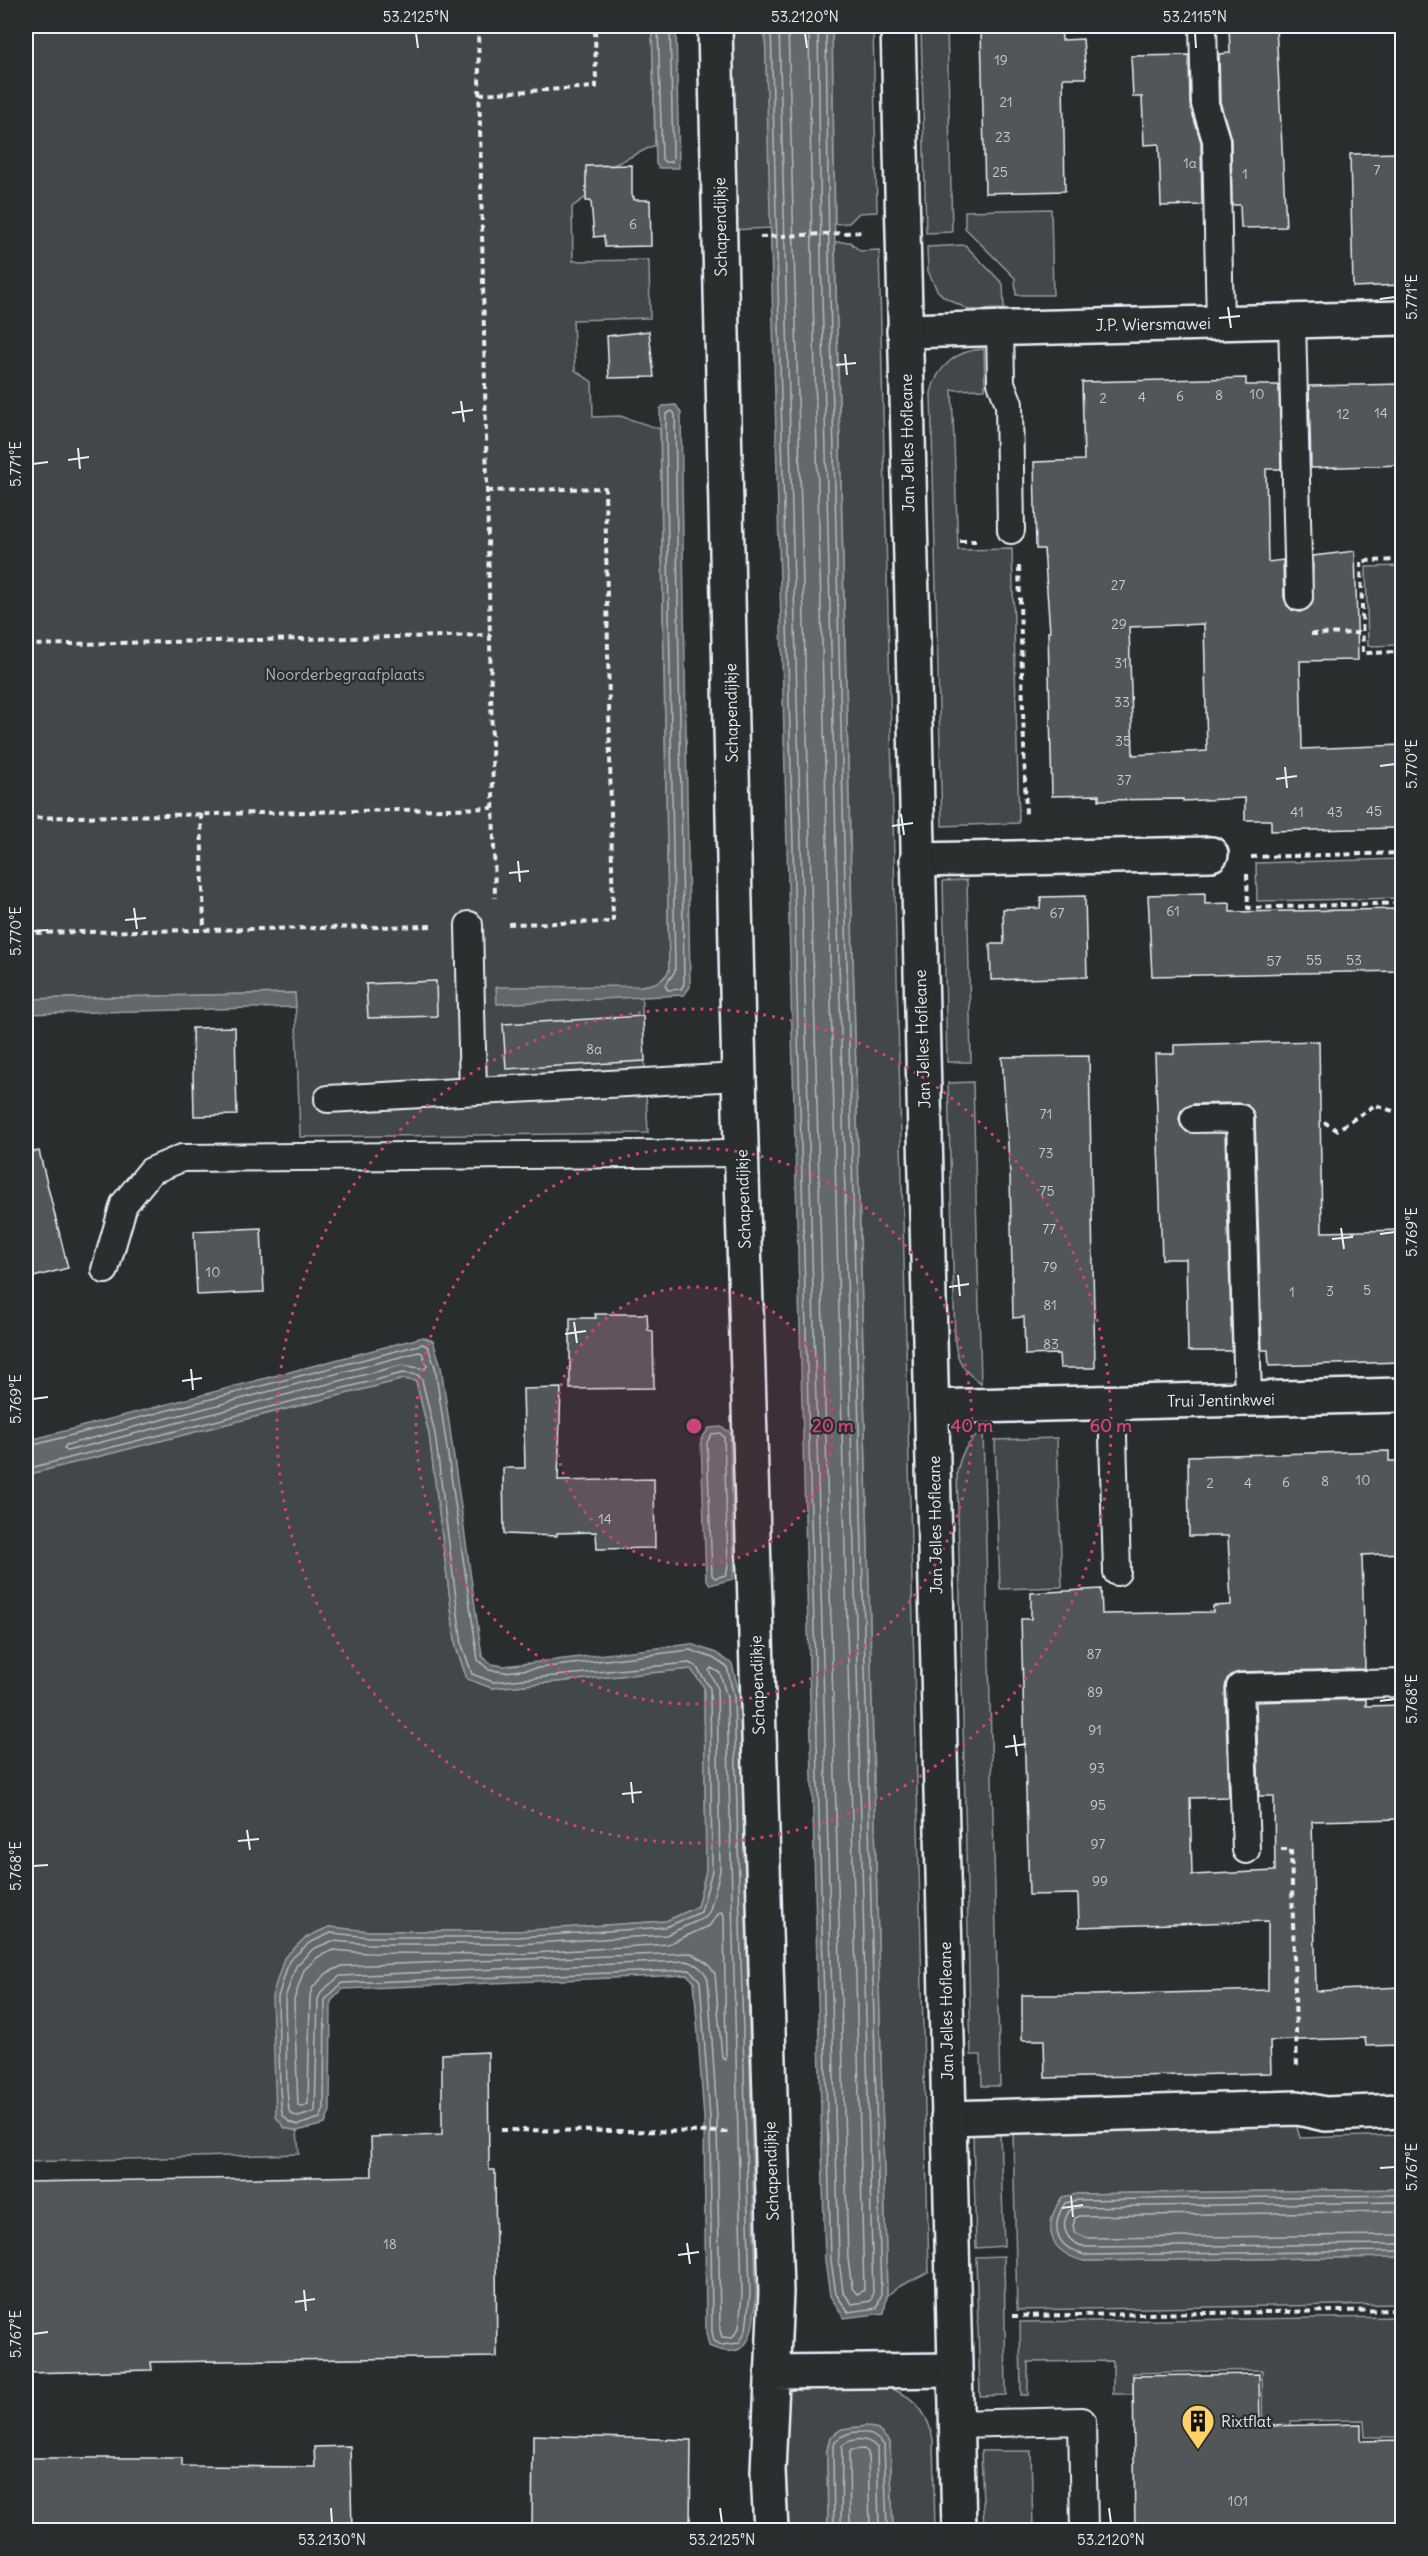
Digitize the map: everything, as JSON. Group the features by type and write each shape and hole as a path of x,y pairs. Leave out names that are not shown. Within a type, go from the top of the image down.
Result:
{"street":[{"name":"Schapendijkje","path":"715,26 741,1153 776,2292 768,2471 771,2530"},
{"name":"Jan Jelles Hofleane","path":"898,26 959,2530"},
{"name":"J.P. Wiersmawei","path":"904,331 1402,318"},
{"path":"917,860 1211,854"},
{"name":"Trui Jentinkwei","path":"932,1407 1402,1395"},
{"path":"948,2118 1298,2108 1325,2114 1402,2111"},
{"path":"772,2372 954,2370"}],"lane":[{"path":"1203,26 1205,104 1216,140 1220,322"},
{"path":"1292,321 1299,597"},
{"path":"1000,328 1001,382 1009,404 1011,530"},
{"path":"469,925 473,1091"},
{"path":"328,1099 739,1077"},
{"path":"1194,1119 1240,1118 1248,1399"},
{"path":"105,1270 124,1204 151,1171 182,1158 741,1153"},
{"path":"1112,1403 1117,1572"},
{"path":"1246,1850 1240,1687 1402,1683"},
{"path":"956,2424 1082,2421 1084,2530"}],"path":[{"path":"478,26 496,925"},
{"path":"479,94 596,87 595,26"},
{"path":"755,237 850,233"},
{"path":"26,933 613,922 605,488 487,490"},
{"path":"1011,530 1019,548 1026,819"},
{"path":"1402,560 1361,561 1363,653 1402,652"},
{"path":"26,645 490,635"},
{"path":"26,818 493,808"},
{"path":"201,814 204,930"},
{"path":"1246,857 1402,853"},
{"path":"1246,867 1248,908 1402,903"},
{"path":"1324,1122 1337,1130 1375,1105 1402,1114"},
{"path":"1246,1850 1292,1849 1298,2108"},
{"path":"501,2130 703,2131"},
{"path":"1012,2316 1402,2310"}],"green space":[{"name":"Noorderbegraafplaats","path":"26,26 652,26 655,145 614,165 587,166 586,197 572,207 573,261 649,260 650,318 573,320 575,370 592,382 593,417 620,416 660,429 669,971 657,982 641,986 648,1133 300,1137 295,993 26,999"},
{"path":"728,26 765,26 772,228 731,230"},
{"path":"832,26 873,26 877,212 859,213 849,223 835,224"},
{"path":"921,26 947,26 952,232 926,233"},
{"path":"1051,209 1053,295 1016,295 1015,278 965,228 965,211"},
{"path":"835,242 850,242 860,251 879,250 929,2271 887,2296"},
{"path":"965,245 1003,284 1004,309 969,310 944,297 937,290 928,271 927,247"},
{"path":"984,349 985,389 952,390 958,550 1012,549 1019,823 942,826 931,393 938,375 950,361 965,352"},
{"path":"1402,566 1402,645 1368,646 1366,567"},
{"path":"1402,859 1402,898 1257,901 1256,863"},
{"path":"967,880 971,1062 947,1062 943,881"},
{"path":"973,1082 981,1383 962,1365 955,1341 948,1083"},
{"path":"404,1379 416,1381 429,1434 456,1647 467,1679 492,1688 691,1669 704,1687 706,1871 697,1907 666,1921 517,1931 369,1931 329,1927 305,1938 285,2128 297,2131 299,2154 26,2162 26,1475"},
{"path":"983,1431 1000,2086 982,2086 981,2055 971,2055 957,1472 966,1448"},
{"path":"1057,1438 1062,1587 1000,1589 995,1440"},
{"path":"1296,2124 1300,2138 1402,2135 1402,2189 1077,2194 1084,2261 1402,2257 1402,2304 1017,2310 1013,2133"},
{"path":"1000,2133 1004,2246 976,2248 973,2134"},
{"path":"1004,2256 1006,2395 980,2396 976,2257"},
{"path":"1402,2317 1402,2437 1365,2437 1364,2420 1291,2421 1291,2456 1263,2456 1262,2370 1133,2373 1133,2394 1113,2394 1113,2361 1028,2362 1028,2395 1021,2395 1020,2322"},
{"path":"877,2386 907,2396 915,2402 926,2418 933,2439 935,2530 893,2530 890,2442 867,2426 842,2429 830,2437 827,2451 828,2530 786,2530 780,2440 787,2392 792,2389"},
{"path":"981,2451 1031,2451 1033,2530 984,2530"}],"water":[{"path":"652,26 676,26 679,168 659,168 656,164"},
{"path":"765,26 832,26 835,256 887,2296 884,2313 844,2318 830,2296 825,2261"},
{"path":"676,405 681,413 690,987 684,995 497,1004 496,987 641,986 657,982 669,971 660,409 663,406"},
{"path":"295,993 296,1007 26,1014 26,999"},
{"path":"423,1337 433,1341 441,1366 482,1656 492,1664 504,1666 691,1644 716,1653 732,1664 740,1696 756,2295 752,2330 743,2347 735,2351 724,2351 709,2346 706,2332 704,2118 694,1981 687,1975 343,1989 331,2001 330,2111 325,2124 297,2131 285,2128 276,2117 272,1996 284,1958 305,1938 329,1927 369,1931 517,1931 666,1921 697,1907 706,1871 704,1687 691,1669 492,1688 467,1679 456,1647 429,1434 416,1381 404,1379 26,1475 26,1441"},
{"path":"721,1427 730,1432 734,1567 733,1579 710,1585 706,1578 701,1440 709,1428"},
{"path":"1402,2189 1402,2257 1084,2261 1063,2251 1052,2237 1052,2218 1062,2197 1077,2194"},
{"path":"867,2426 878,2430 890,2442 893,2530 828,2530 827,2451 830,2437 842,2429"}],"building":[{"path":"992,26 1061,26 1062,40 1083,39 1086,78 1063,78 1065,191 985,193 981,30 992,29"},
{"path":"1229,26 1276,26 1286,227 1241,228 1240,205 1232,205 1231,139 1220,102 1219,54 1230,53"},
{"path":"1189,55 1190,105 1201,142 1202,205 1161,206 1159,144 1144,145 1142,97 1133,97 1131,56"},
{"path":"1402,153 1402,285 1353,287 1350,154"},
{"path":"632,165 632,197 634,200 650,200 651,246 605,247 604,236 594,237 591,201 586,201 586,166"},
{"path":"649,331 654,377 609,378 607,336"},
{"path":"1246,378 1246,385 1279,385 1281,469 1266,469 1268,562 1283,560 1284,597 1287,605 1292,610 1300,612 1312,604 1313,556 1355,551 1358,660 1300,661 1302,749 1402,745 1402,817 1397,817 1397,828 1271,831 1271,820 1245,820 1245,798 1183,801 1183,799 1099,800 1099,795 1052,796 1048,632 1050,632 1044,549 1036,549 1034,462 1084,460 1082,382","holes":["1204,624 1207,751 1133,755 1129,627"]},
{"path":"1402,384 1402,465 1311,468 1309,386"},
{"path":"1205,893 1205,904 1230,903 1230,912 1402,909 1402,971 1152,976 1148,895"},
{"path":"1085,896 1087,977 991,980 990,944 1004,944 1003,909 1040,908 1041,897"},
{"path":"436,981 437,1016 368,1018 366,984"},
{"path":"643,1016 645,1061 506,1069 503,1024"},
{"path":"235,1027 237,1115 194,1116 192,1028"},
{"path":"1319,1041 1322,1232 1402,1230 1402,1362 1269,1366 1268,1350 1262,1350 1255,1118 1247,1105 1240,1103 1193,1104 1181,1111 1179,1119 1181,1126 1187,1132 1225,1133 1232,1351 1188,1351 1186,1259 1162,1259 1155,1054 1174,1054 1174,1045"},
{"path":"1089,1056 1095,1368 1060,1368 1059,1354 1025,1355 1024,1317 1013,1318 1010,1175 1002,1057"},
{"path":"39,1151 68,1268 26,1279 26,1153"},
{"path":"261,1228 264,1292 197,1295 194,1231"},
{"path":"595,1314 647,1314 648,1330 653,1331 654,1388 570,1389 570,1318 596,1318"},
{"path":"561,1388 558,1481 654,1479 655,1548 597,1549 596,1532 557,1533 557,1536 504,1534 503,1468 525,1468 523,1389"},
{"path":"1389,1451 1389,1461 1402,1461 1402,1553 1362,1555 1365,1669 1233,1674 1227,1679 1225,1688 1229,1797 1190,1798 1192,1875 1275,1871 1274,1796 1259,1796 1256,1702 1366,1699 1366,1706 1402,1705 1402,1819 1312,1821 1316,1991 1402,1987 1402,2045 1366,2046 1365,2038 1270,2041 1271,2073 1045,2078 1044,2040 1022,2040 1022,1995 1268,1990 1268,1921 1079,1927 1078,1894 1029,1895 1021,1619 1031,1619 1031,1593 1101,1589 1102,1614 1213,1612 1213,1606 1231,1605 1228,1536 1189,1536 1188,1456"},
{"path":"488,2052 489,2170 495,2170 497,2357 151,2362 152,2370 26,2373 26,2182 372,2176 371,2137 442,2135 442,2054"},
{"name":"Rixtflat","path":"1259,2374 1260,2426 1361,2424 1361,2441 1402,2440 1402,2530 1135,2530 1133,2376"},
{"path":"533,2435 691,2440 690,2530 532,2530"},
{"path":"350,2446 352,2530 26,2530 26,2458 182,2458 182,2466 315,2467 314,2447"}],"place":[{"name":"Rixtflat","path":"1198,2450"}]}
